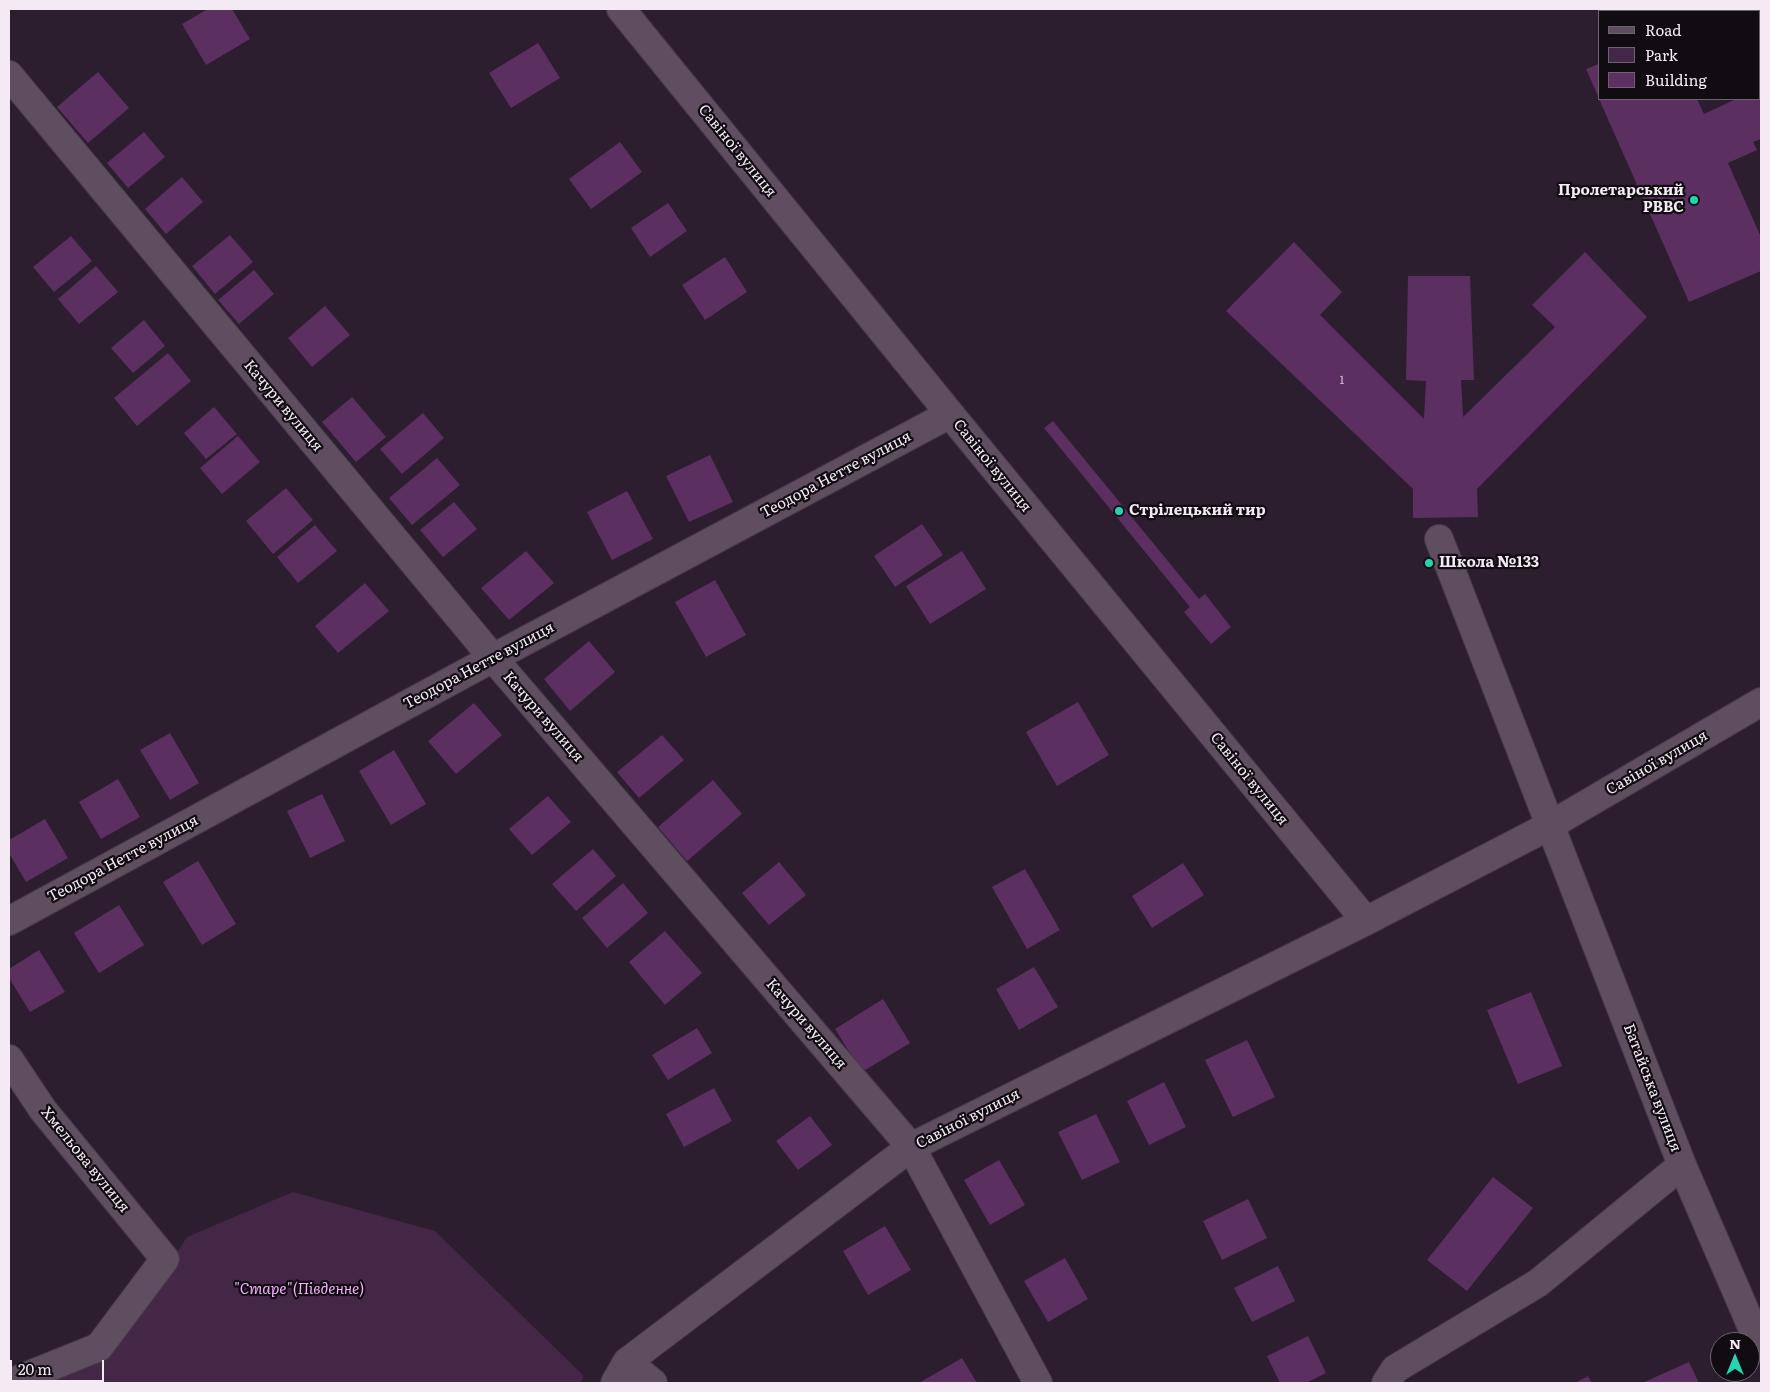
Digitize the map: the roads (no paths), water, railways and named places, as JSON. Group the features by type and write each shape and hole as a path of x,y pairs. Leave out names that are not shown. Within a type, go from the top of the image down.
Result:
{"street":[{"name":"Савіної вулиця","path":"621,9 1366,921"},
{"name":"Качури вулиця","path":"9,75 493,658 911,1147 1038,1383"},
{"name":"Теодора Нетте вулиця","path":"9,921 493,658 950,414"},
{"name":"Батайська вулиця","path":"1438,538 1682,1165 1761,1348"},
{"name":"Савіної вулиця","path":"621,1373 911,1147 1366,921 1549,826 1761,702"},
{"name":"Хмельова вулиця","path":"9,1059 43,1110 165,1259 99,1347 10,1383"},
{"path":"1386,1383 1395,1369 1538,1283 1682,1165"},
{"path":"621,1373 653,1383"}],"place":[{"name":"Пролетарський РВВС","path":"1694,200"},
{"name":"Стрілецький тир","path":"1119,511"},
{"name":"Школа №133","path":"1429,563"}],"park label":[{"name":"\"Старе\"(Південне)","path":"299,1290"}]}
